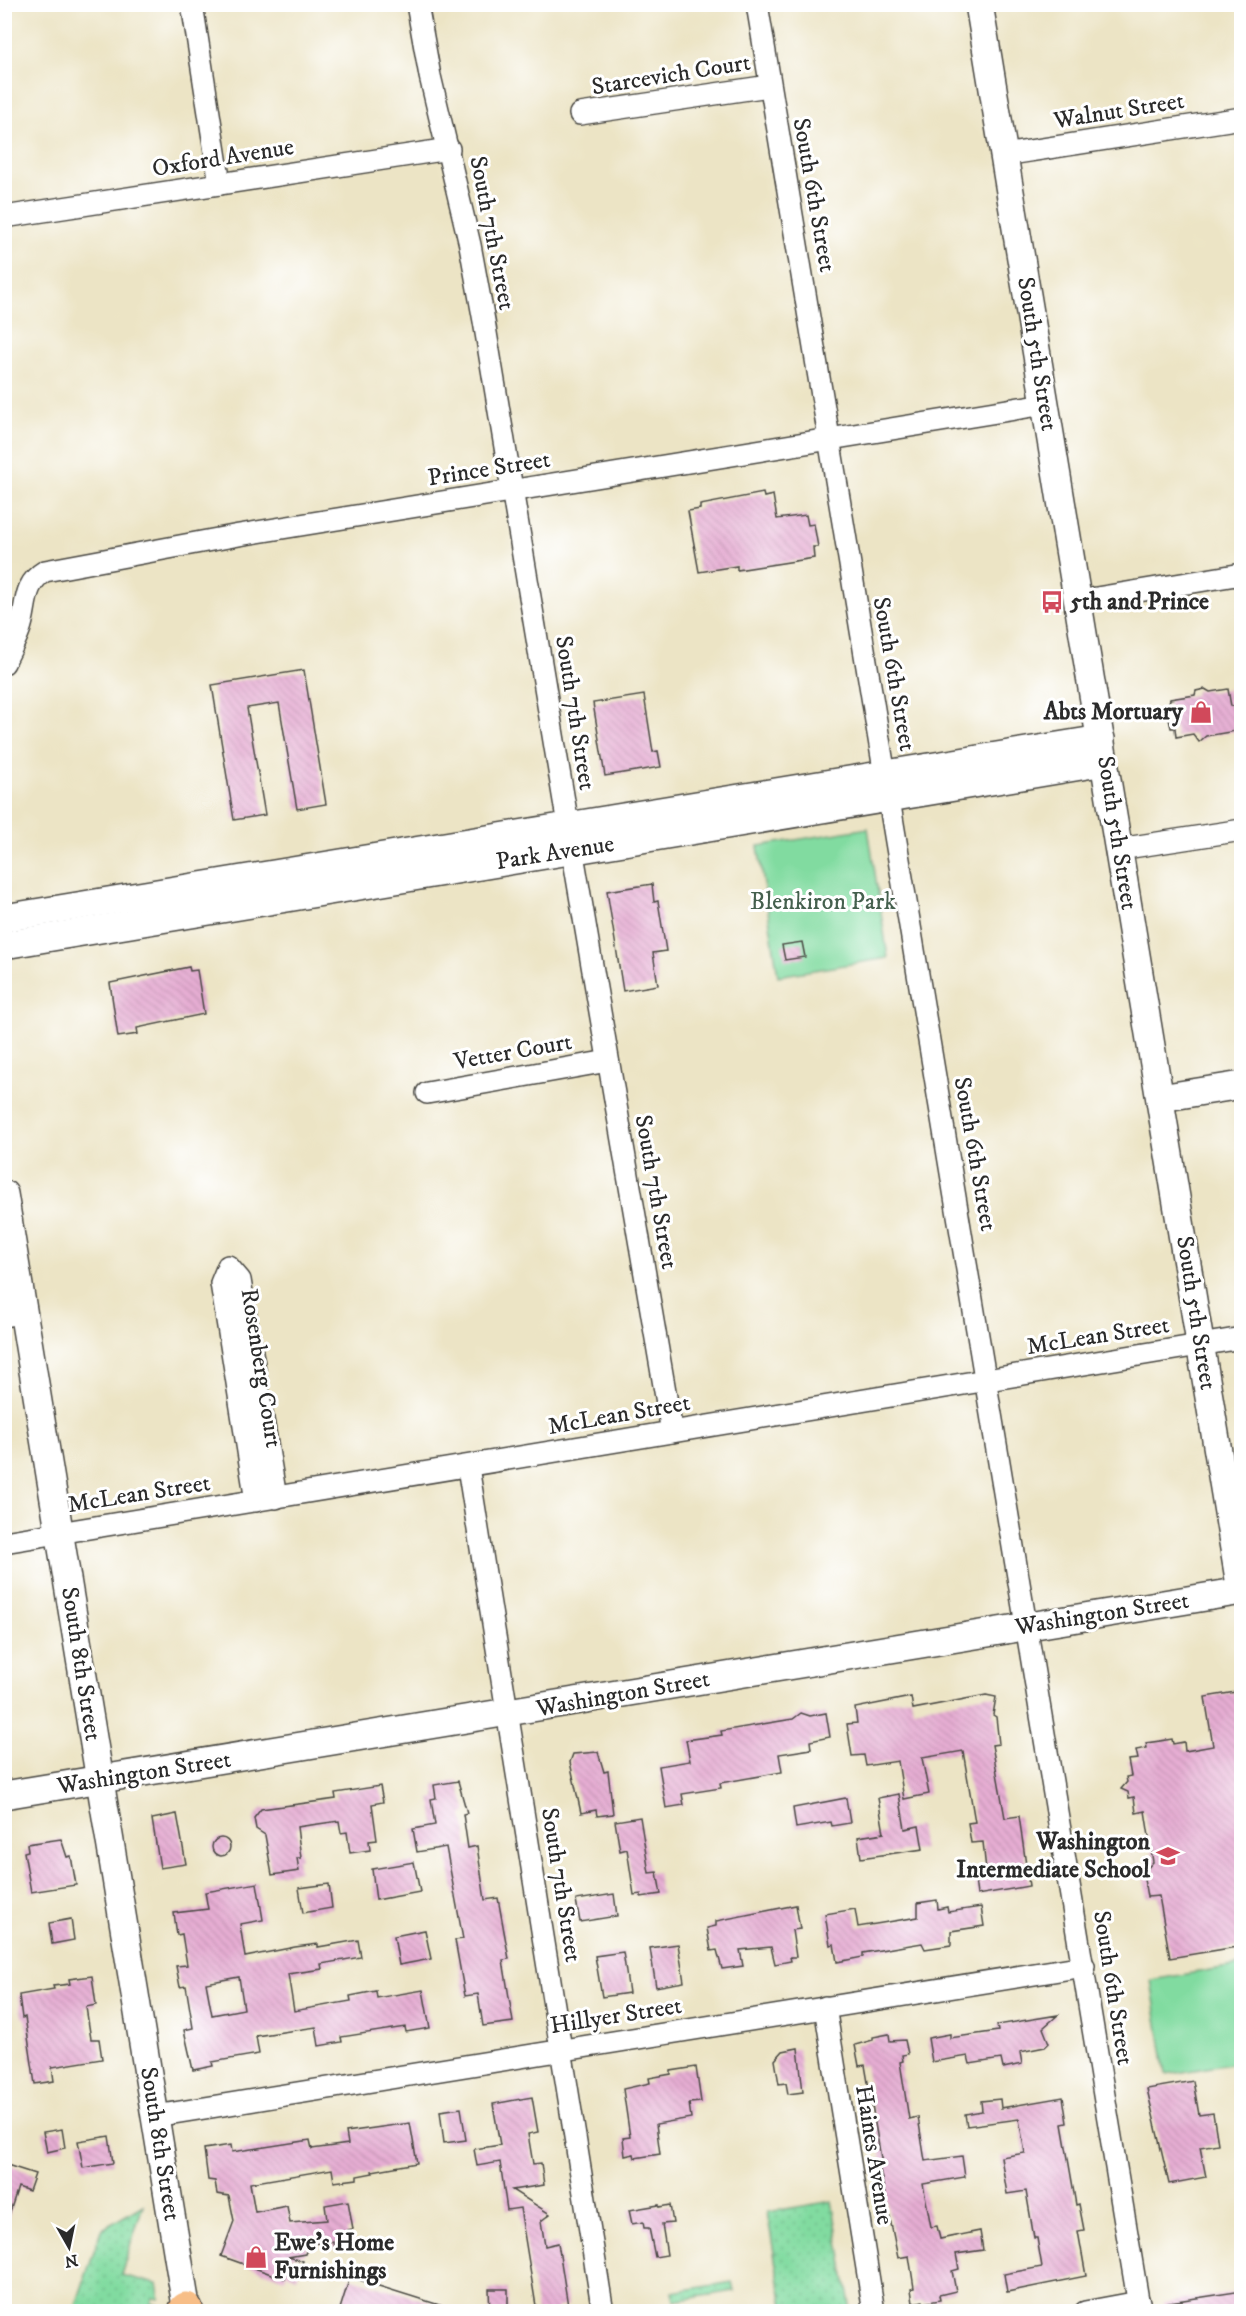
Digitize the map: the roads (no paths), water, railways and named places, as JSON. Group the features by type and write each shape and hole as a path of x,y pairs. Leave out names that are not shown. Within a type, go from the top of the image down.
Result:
{"street":[{"path":"192,4 220,184"},
{"name":"South 7th Street","path":"417,4 430,76 449,149 472,256 672,1432"},
{"name":"South 6th Street","path":"757,4 1140,2307"},
{"name":"South 5th Street","path":"979,4 1241,1591"},
{"name":"Starcevich Court","path":"580,114 769,86"},
{"name":"Walnut Street","path":"1004,155 1242,118"},
{"name":"Oxford Avenue","path":"4,217 449,149"},
{"name":"Prince Street","path":"4,663 20,630 33,579 45,571 228,537 1045,404"},
{"path":"1078,601 1242,574"},
{"name":"Park Avenue","path":"4,918 570,838 1103,751"},
{"path":"1119,849 1242,830"},
{"name":"Park Avenue","path":"4,945 570,838"},
{"name":"Vetter Court","path":"427,1093 608,1061"},
{"path":"1160,1098 1242,1085"},
{"name":"South 8th Street","path":"4,1194 14,1314 60,1533 186,2311"},
{"name":"Rosenberg Court","path":"228,1266 240,1280 266,1500 221,1283 228,1266"},
{"name":"McLean Street","path":"4,1542 1242,1338"},
{"name":"South 7th Street","path":"468,1467 603,2312"},
{"name":"Washington Street","path":"4,1795 507,1714 1241,1591"},
{"name":"Hillyer Street","path":"155,2116 1084,1966"},
{"name":"Haines Avenue","path":"825,2007 874,2312"},
{"path":"1085,2312 1140,2307"}],"place":[{"name":"5th and Prince","path":"1052,602"},
{"name":"Abts Mortuary","path":"1201,712"},
{"name":"Washington Intermediate School","path":"1168,1856"},
{"name":"Ewe's Home Furnishings","path":"256,2257"}],"park label":[{"name":"Blenkiron Park","path":"823,902"}]}
